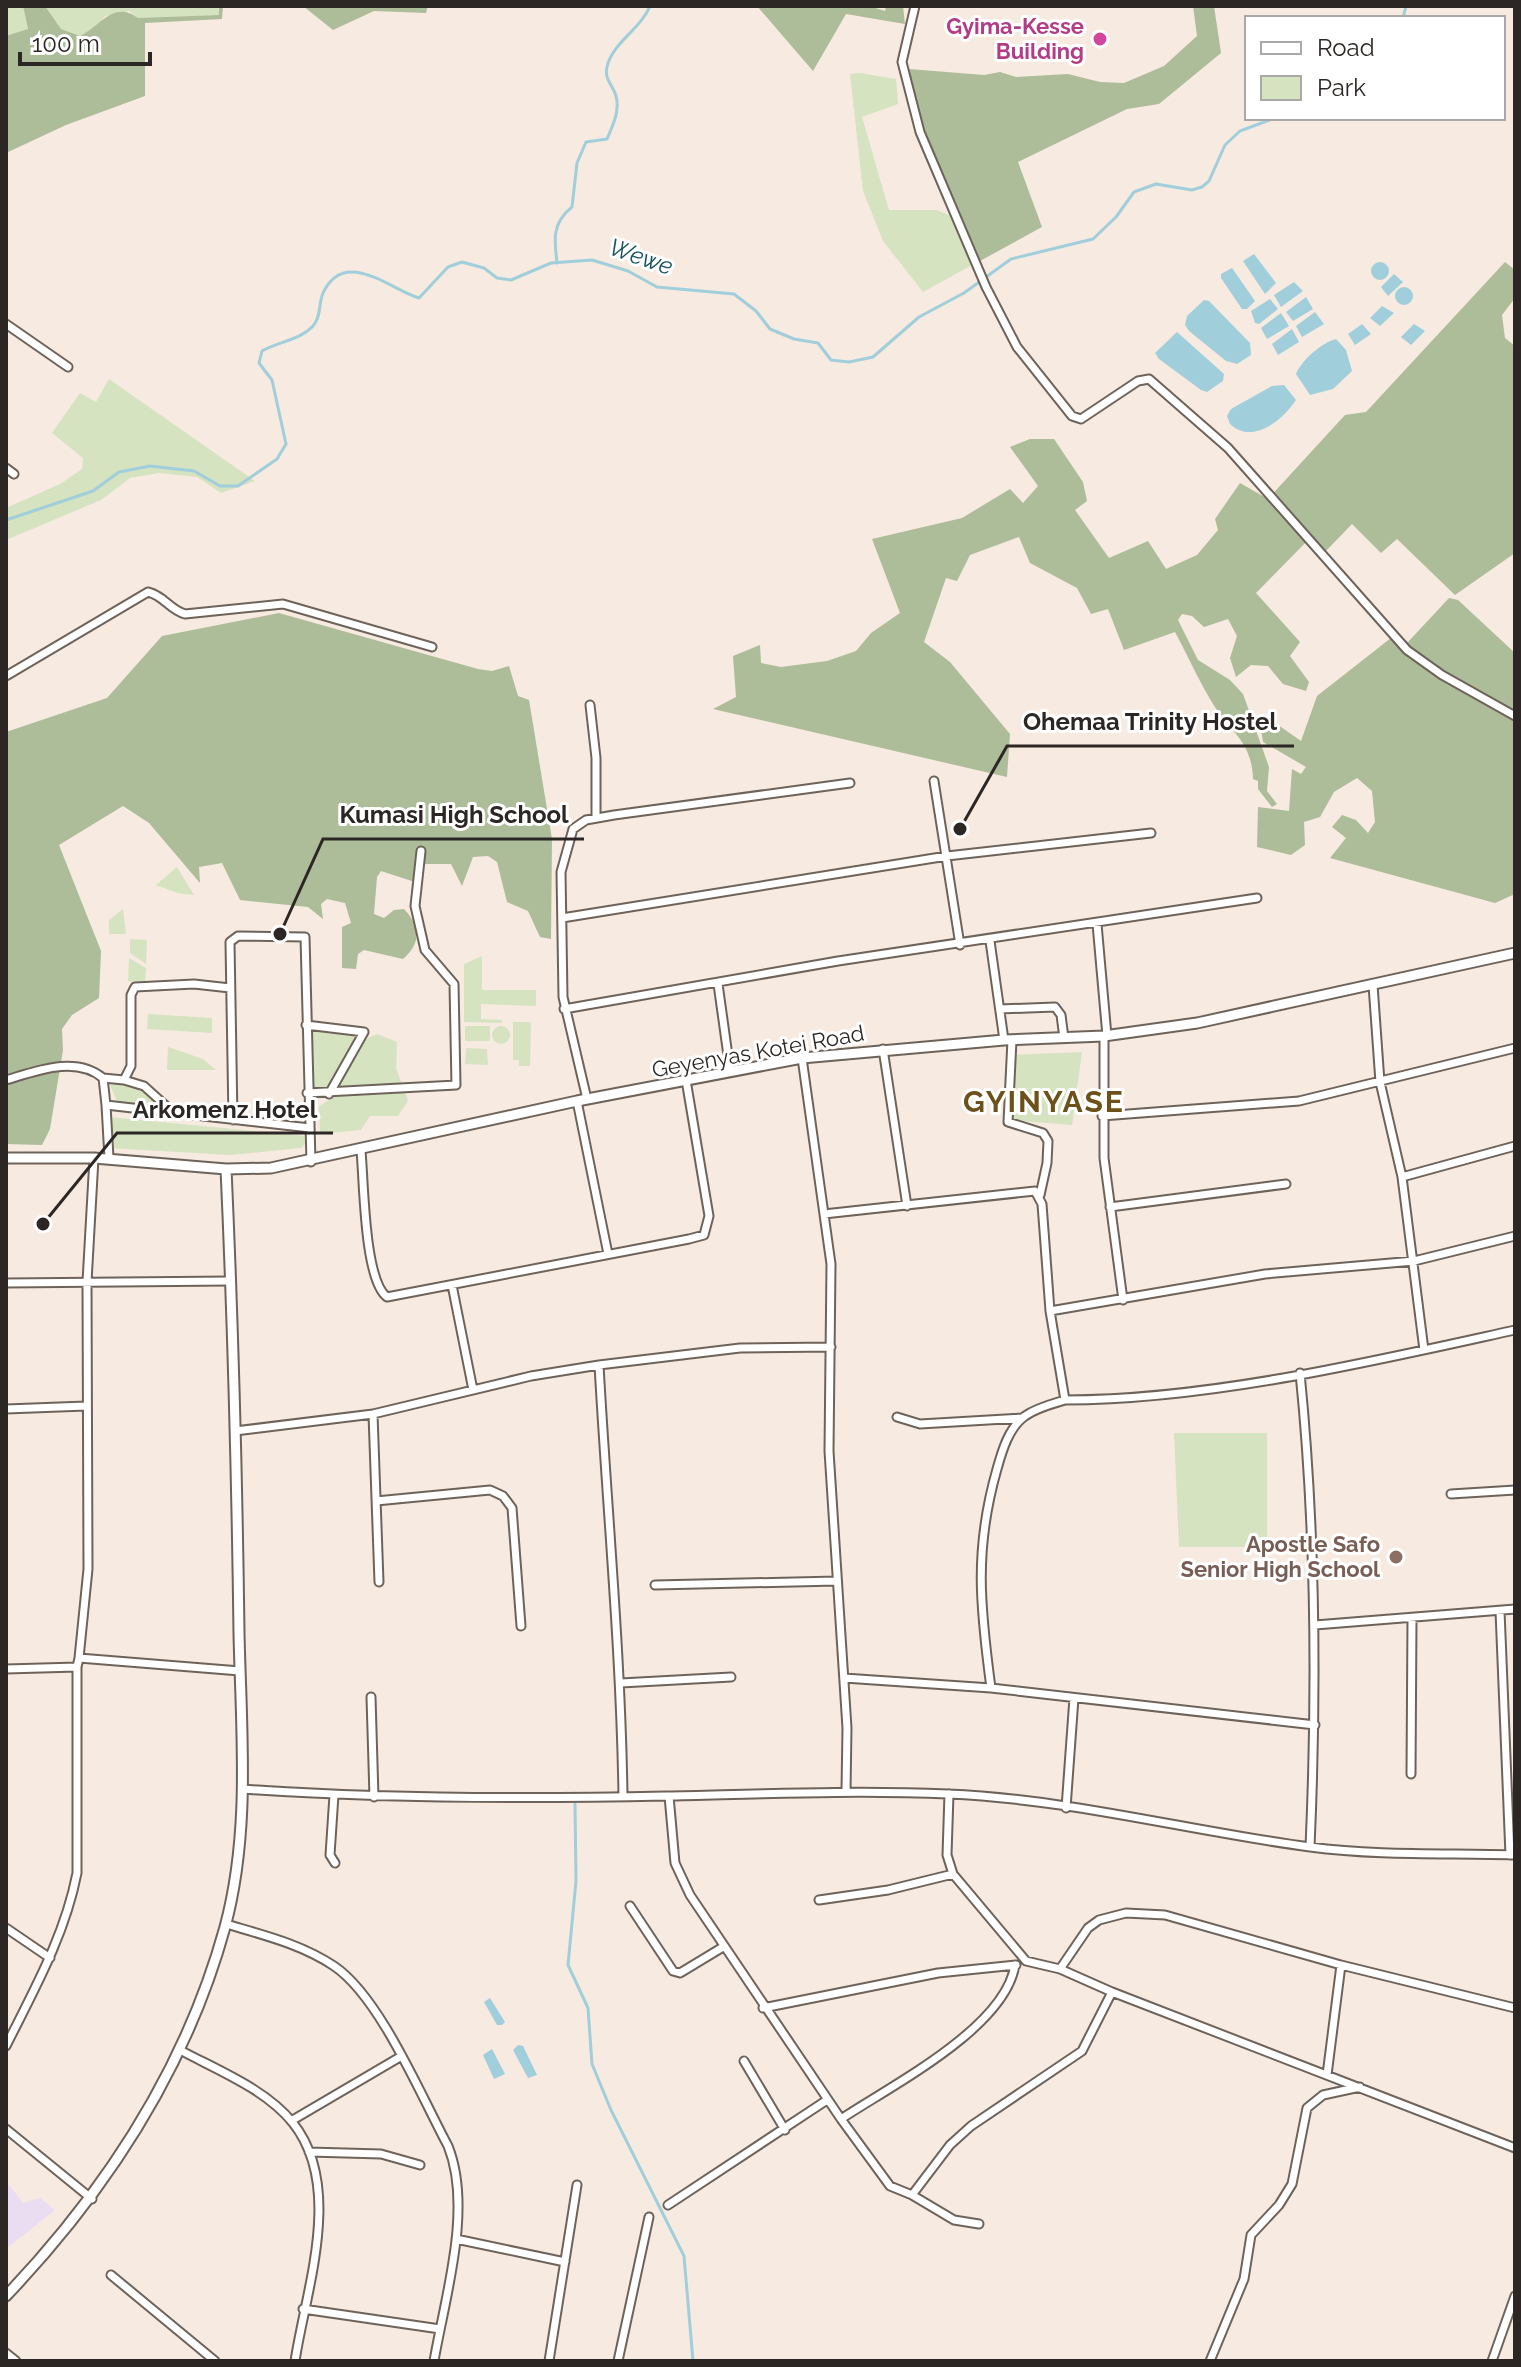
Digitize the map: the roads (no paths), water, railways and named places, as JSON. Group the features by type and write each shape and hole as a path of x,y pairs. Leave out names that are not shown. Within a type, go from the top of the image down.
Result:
{"street":[{"path":"915,6 904,43 903,73 920,132 986,287 1017,347 1072,416 1081,419 1138,381 1149,379 1228,448 1407,650 1442,675 1515,716"},
{"path":"6,324 68,367"},
{"path":"6,468 14,474"},
{"path":"6,676 148,592 185,614 283,604 432,647"},
{"path":"590,705 596,758 596,818"},
{"path":"934,781 960,945"},
{"path":"608,1254 564,1009 561,872 566,844 573,829 596,818 850,783"},
{"path":"562,918 947,856 1151,833"},
{"path":"307,1093 456,1085 454,984 425,950 415,906 421,851"},
{"path":"564,1009 838,961 990,941 1257,898"},
{"path":"1097,924 1106,1036 1102,1116 1123,1300"},
{"path":"233,1120 232,938 305,937 311,1162"},
{"path":"990,941 1008,1040 1008,1122 1043,1133 1048,1141 1040,1195 1050,1311 1065,1400"},
{"name":"Geyenyas Kotei Road","path":"6,1158 109,1158 226,1169 271,1168 311,1162 582,1100 730,1070 883,1049 1106,1036 1197,1023 1515,953"},
{"path":"124,1080 131,1066 131,995 135,987 194,984 230,988"},
{"path":"718,984 730,1070"},
{"path":"1373,985 1380,1082 1402,1177 1424,1350"},
{"path":"1000,1009 1055,1007 1061,1015 1064,1038"},
{"path":"306,1025 364,1032 329,1094"},
{"path":"1102,1116 1299,1101 1515,1048"},
{"path":"883,1049 907,1206"},
{"path":"802,1058 831,1264 829,1451 844,1678 846,1791"},
{"path":"6,1080 62,1067 82,1066 103,1078 144,1086 175,1114"},
{"path":"103,1078 109,1158"},
{"path":"361,1151 373,1270 379,1291 387,1297 689,1239 704,1235 708,1226 686,1080"},
{"path":"106,1105 310,1128"},
{"path":"1402,1177 1515,1146"},
{"path":"6,2046 50,1958 71,1903 77,1873 78,1662 88,1569 87,1282 94,1158"},
{"path":"6,2296 92,2199 138,2130 180,2050 204,1994 226,1924 243,1789 226,1169"},
{"path":"1110,1207 1286,1184"},
{"path":"824,1214 1025,1190 1040,1195"},
{"path":"1050,1311 1265,1274 1414,1261 1515,1236"},
{"path":"6,1283 231,1281"},
{"path":"452,1285 473,1390"},
{"path":"897,1417 920,1424 1022,1418 1065,1400 1133,1398 1300,1373 1515,1330"},
{"path":"235,1431 373,1414 531,1376 599,1365 740,1348 831,1347"},
{"path":"599,1365 611,1593 621,1683 623,1797"},
{"path":"1300,1373 1307,1446 1315,1625 1310,1847"},
{"path":"6,1409 86,1406"},
{"path":"373,1414 379,1582"},
{"path":"991,1688 982,1620 981,1535 1000,1455 1022,1418"},
{"path":"376,1501 490,1490 503,1496 512,1508 521,1626"},
{"path":"1451,1494 1515,1490"},
{"path":"655,1585 837,1581"},
{"path":"1315,1625 1515,1609"},
{"path":"243,1789 374,1797 623,1797 846,1791 949,1794 1156,1819 1310,1847 1402,1854 1512,1855 1511,1739 1500,1611"},
{"path":"1411,1774 1412,1619"},
{"path":"6,1669 78,1662 240,1671"},
{"path":"621,1683 731,1677"},
{"path":"844,1678 991,1688 1315,1725"},
{"path":"371,1697 374,1797"},
{"path":"1066,1808 1074,1698"},
{"path":"949,1794 947,1855 953,1874 1026,1961"},
{"path":"334,1795 330,1855 335,1863"},
{"path":"669,1796 675,1863 690,1895 827,2100 890,2186 954,2220 979,2224"},
{"path":"819,1900 888,1890 953,1874"},
{"path":"630,1906 673,1971 680,1973 723,1947"},
{"path":"1060,1969 1088,1928 1099,1920 1126,1913 1165,1915 1341,1965 1515,2008"},
{"path":"226,1924 281,1939 334,1967 356,1985 400,2057 453,2156 456,2239 434,2361"},
{"path":"6,1928 50,1958"},
{"path":"763,2008 938,1973 1015,1965 1026,1961 1060,1969 1515,2148"},
{"path":"841,2119 985,2018 1006,1993 1015,1965"},
{"path":"1327,2075 1341,1965"},
{"path":"912,2195 950,2145 971,2126 1082,2051 1112,1992"},
{"path":"180,2050 254,2091 291,2121 309,2152 316,2174 318,2209 314,2254 295,2361"},
{"path":"291,2121 400,2057"},
{"path":"744,2061 785,2130"},
{"path":"1210,2361 1244,2279 1251,2235 1279,2205 1292,2184 1310,2104 1323,2095 1362,2087"},
{"path":"668,2205 827,2100"},
{"path":"6,2129 92,2199"},
{"path":"309,2152 381,2154 420,2165"},
{"path":"549,2361 577,2185"},
{"path":"618,2361 649,2217"},
{"path":"456,2239 565,2262"},
{"path":"111,2275 215,2361"},
{"path":"1492,2361 1515,2296"},
{"path":"303,2309 440,2329"},
{"path":"6,2353 16,2361"}],"water":[{"path":"1254,254 1276,283 1265,294 1243,261"},
{"path":"1380,262 1389,271 1380,280 1371,271"},
{"path":"1232,268 1255,301 1247,309 1242,309 1221,278 1221,274"},
{"path":"1394,274 1403,282 1388,296 1381,287"},
{"path":"1294,282 1303,291 1281,307 1274,295"},
{"path":"1404,287 1413,296 1404,305 1395,296"},
{"path":"1306,297 1313,309 1293,321 1286,312"},
{"path":"1270,299 1278,309 1259,324 1255,323 1251,311"},
{"path":"1204,300 1209,301 1250,343 1251,355 1237,364 1226,361 1189,331 1185,325 1187,316"},
{"path":"1382,306 1394,313 1380,326 1370,318"},
{"path":"1315,312 1324,324 1302,337 1296,326"},
{"path":"1281,313 1289,326 1267,339 1261,328"},
{"path":"1362,324 1371,334 1355,345 1348,334"},
{"path":"1414,324 1425,331 1411,345 1401,337"},
{"path":"1292,329 1299,342 1278,355 1272,344"},
{"path":"1177,332 1224,374 1223,381 1207,392 1201,390 1159,359 1155,353"},
{"path":"1336,339 1346,350 1352,371 1333,389 1310,395 1296,374 1313,353"},
{"path":"1284,385 1296,400 1275,422 1266,428 1248,432 1230,424 1227,416 1231,409 1272,386"},
{"path":"490,1998 505,2022 502,2025 497,2025 484,2002"},
{"path":"518,2045 523,2046 537,2075 528,2078 513,2050"},
{"path":"492,2049 505,2074 494,2079 483,2055"}],"waterway":[{"path":"557,263 556,232 561,219 572,207 577,163 586,142 607,139 615,118 616,96 607,75 610,58 650,6"},
{"name":"Wewe","path":"1404,16 1406,6"},
{"name":"Wewe","path":"6,520 93,491 119,472 150,466 194,471 220,486 238,486 277,459 286,444 272,380 259,363 262,351 302,335 313,326 324,291 333,279 344,273 369,275 419,298 448,267 462,262 484,268 497,278 511,280 551,263 592,260 628,271 657,287 734,294 756,311 770,329 794,339 818,343 831,360 849,362 873,357 919,317 964,293 1011,259 1093,239 1116,217 1134,192 1156,184 1192,190 1202,187 1209,181 1225,145 1240,131 1270,120"},
{"path":"575,1804 576,1881 568,1965 588,2008 592,2064 611,2110 684,2256 693,2361"}],"place":[{"name":"Gyima-Kesse Building","path":"1100,39"},
{"name":"Ohemaa Trinity Hostel","path":"960,829"},
{"name":"Kumasi High School","path":"280,934"},
{"name":"Arkomenz Hotel","path":"43,1224"},
{"name":"Apostle Safo Senior High School","path":"1396,1557"}],"district":[{"name":"GYINYASE","path":"1044,1102"}]}
